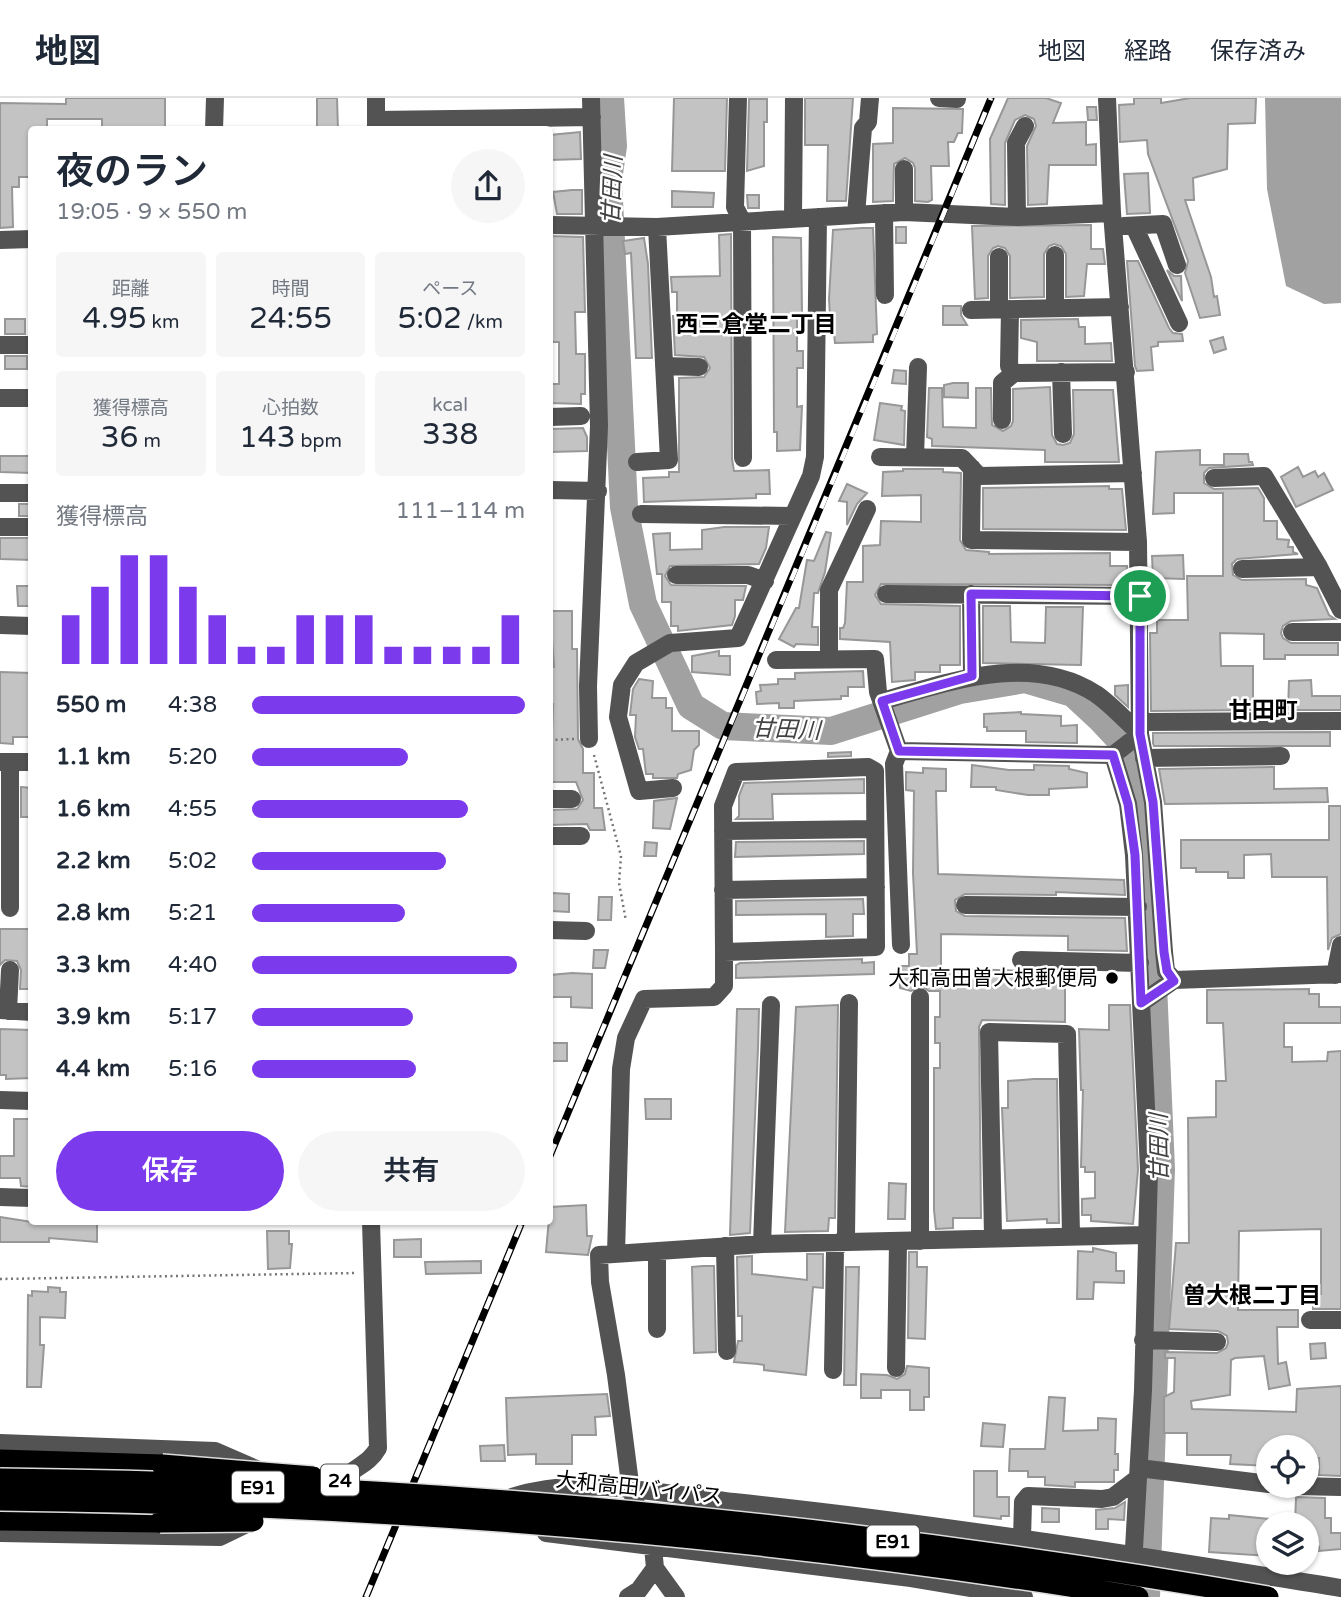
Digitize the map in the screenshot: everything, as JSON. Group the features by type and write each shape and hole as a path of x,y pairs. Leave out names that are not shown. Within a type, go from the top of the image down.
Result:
{"highway":[{"name":"24","path":"0,1460 241,1469 516,1499"},
{"name":"大和高田バイパス","path":"0,1479 163,1483 516,1499 937,1546 1268,1597"},
{"name":"大和高田バイパス","path":"0,1500 158,1503 490,1521 814,1551 1138,1597"},
{"name":"24","path":"0,1520 490,1521"}],"street":[{"path":"214,126 215,98"},
{"path":"376,98 376,125 592,117"},
{"path":"589,739 588,685 599,426 592,98"},
{"path":"738,98 735,207 742,220 743,458"},
{"path":"793,218 794,98"},
{"path":"856,215 863,128 868,122 870,98"},
{"path":"939,98 957,99"},
{"path":"1107,98 1113,220 1138,542 1140,728 1153,802 1164,952 1170,983"},
{"path":"1017,217 1016,144 1025,126"},
{"path":"904,169 904,212"},
{"path":"553,225 657,227 904,212 1113,220 1134,226 1163,224 1177,265"},
{"path":"884,213 885,295"},
{"path":"673,788 639,791 618,718 622,685 636,663 670,643 738,638 811,476 815,457 818,217"},
{"path":"1134,226 1179,323"},
{"path":"637,462 669,460 657,227"},
{"path":"0,240 28,239"},
{"path":"1055,255 1055,308"},
{"path":"999,257 1009,366 1014,373"},
{"path":"971,310 1120,307"},
{"path":"0,345 28,345"},
{"path":"664,366 699,367"},
{"path":"915,457 918,367"},
{"path":"1061,372 1063,434"},
{"path":"1002,421 1002,383 1014,373 1126,372"},
{"path":"0,398 28,398"},
{"path":"553,417 580,416"},
{"path":"880,457 962,458 979,476 1133,473"},
{"path":"972,468 971,540 1138,542"},
{"path":"1214,478 1264,476 1319,567 1341,610"},
{"path":"553,490 597,491"},
{"path":"0,493 28,493"},
{"path":"830,659 830,590 867,509"},
{"path":"640,514 791,516"},
{"path":"0,527 28,527"},
{"path":"1242,569 1319,567"},
{"path":"676,575 748,575 765,581"},
{"path":"886,594 1140,596"},
{"path":"971,594 972,676"},
{"path":"0,625 28,626"},
{"path":"1292,632 1341,632"},
{"path":"776,660 876,659 882,701 899,751 894,764 901,945"},
{"path":"882,701 972,676 1027,673 1070,681 1097,695 1140,728 1341,721"},
{"path":"899,751 1113,755 1140,728"},
{"path":"1113,755 1128,804 1138,907 1149,1170 1139,1473 1142,1558 1132,1597"},
{"path":"1144,758 1282,756"},
{"path":"10,908 5,762 28,762"},
{"path":"617,1254 621,1069 626,1038 644,999 714,997 724,986 723,806 736,772 868,766 875,771 876,947 724,952"},
{"path":"553,799 572,799"},
{"path":"723,831 876,829"},
{"path":"553,836 581,836"},
{"path":"723,890 876,887"},
{"path":"965,905 1138,907"},
{"path":"553,930 586,931"},
{"path":"1143,1000 1170,983 1338,974 1341,945"},
{"path":"1021,960 1140,963"},
{"path":"10,970 4,1010 28,1012"},
{"path":"919,1241 920,997"},
{"path":"833,1370 835,1250 846,1236 849,1003"},
{"path":"762,1244 771,1005"},
{"path":"993,1236 989,1032 1067,1034 1071,1236"},
{"path":"0,1100 28,1101"},
{"path":"0,1197 28,1198"},
{"path":"342,1499 342,1486 347,1474 372,1459 378,1448 371,1225"},
{"path":"676,1597 655,1568 653,1548 631,1491 616,1375 600,1282 599,1255 762,1244 898,1243 993,1236 1145,1235"},
{"path":"896,1368 898,1243"},
{"path":"725,1246 727,1351"},
{"path":"657,1251 657,1329"},
{"path":"1310,1320 1341,1320"},
{"path":"1143,1340 1217,1342"},
{"path":"0,1443 215,1451 297,1486 342,1499 462,1509 488,1513 547,1534 911,1578 1021,1597"},
{"path":"1022,1539 1023,1502 1028,1496 1102,1499 1113,1497 1139,1473 1256,1483"},
{"path":"1319,1487 1341,1487"},
{"path":"462,1509 488,1506 520,1494 601,1488 815,1510 1341,1588"},
{"path":"0,1533 220,1537 268,1512 342,1499"},
{"path":"628,1597 639,1590 655,1568"}],"path":[{"path":"553,740 589,739 621,856 619,883 626,921"},
{"path":"0,1279 298,1272 352,1272 373,1277"}],"shaded area":[{"path":"1265,98 1341,98 1341,303 1324,304 1286,286 1267,189"}],"building":[{"path":"66,98 165,98 165,126 102,126 102,119 47,119 47,126 28,126 28,177 19,177 19,187 12,187 13,227 0,228 0,103 66,104"},
{"path":"317,98 337,98 338,126 317,126"},
{"path":"674,98 727,98 725,171 672,171"},
{"path":"805,98 853,98 846,201 827,201 828,145 805,145"},
{"path":"1008,98 1046,98 1061,103 1053,123 1086,122 1086,145 1096,144 1096,165 1049,165 1047,204 1028,205 1027,146 1036,126 1034,119 1025,115 1015,120 1005,143 1005,205 991,204 990,139"},
{"path":"1134,98 1161,98 1161,103 1190,98 1256,98 1255,123 1228,124 1227,169 1193,178 1194,200 1185,200 1211,277 1214,297 1217,296 1220,315 1200,318 1185,273 1188,261 1148,154 1147,140 1120,142 1119,105 1134,104"},
{"path":"749,99 767,99 767,122 764,122 764,166 747,171"},
{"path":"1087,107 1096,107 1097,120 1088,120"},
{"path":"893,108 963,109 962,133 958,133 954,142 948,142 949,166 931,166 932,200 928,202 915,201 915,168 913,163 905,158 894,164 893,201 873,202 873,144 893,143"},
{"path":"580,132 581,159 553,160 553,135"},
{"path":"1148,173 1150,213 1127,214 1124,174"},
{"path":"582,190 582,214 557,214 553,192"},
{"path":"672,191 714,193 713,207 672,207"},
{"path":"747,195 759,195 759,208 748,208"},
{"path":"1091,225 1091,249 1103,249 1105,264 1087,264 1084,296 1066,297 1066,254 1061,246 1054,244 1049,246 1044,254 1044,297 1010,298 1010,256 1005,248 998,246 993,248 988,256 988,298 975,299 972,226"},
{"path":"896,227 906,227 906,243 896,243"},
{"path":"873,228 877,334 873,335 873,342 835,343 834,334 831,334 829,299 833,230"},
{"path":"731,234 732,459 734,471 769,470 770,494 756,494 756,498 644,502 643,478 669,477 669,472 679,472 679,378 704,377 710,368 704,357 675,355 673,316 677,316 677,292 672,292 671,277 720,276 719,235"},
{"path":"553,236 583,237 585,312 575,312 576,354 585,354 585,394 581,394 581,404 553,403 553,384 559,384 559,342 553,342"},
{"path":"773,237 801,238 802,313 797,313 797,351 803,351 803,368 797,368 797,407 802,406 800,450 777,451 777,432 774,432"},
{"path":"644,238 648,264 652,358 636,358 631,253 625,254 623,241"},
{"path":"1127,261 1138,261 1169,328 1173,333 1182,334 1183,341 1158,342 1158,346 1151,347 1153,370 1137,371 1135,366"},
{"path":"1167,270 1174,276 1181,276 1182,301"},
{"path":"943,306 961,306 961,315 967,325 943,325"},
{"path":"5,319 25,319 25,334 5,334"},
{"path":"1078,319 1079,327 1085,327 1085,344 1111,343 1112,361 1037,361 1037,342 1021,338 1021,320"},
{"path":"1223,337 1226,349 1214,353 1210,341"},
{"path":"5,356 27,356 27,369 5,369"},
{"path":"894,370 906,371 906,384 892,383"},
{"path":"968,383 968,398 944,397 944,385"},
{"path":"1050,387 1052,435 1057,444 1063,445 1070,443 1074,434 1073,390 1113,390 1119,462 1045,462 1045,450 932,446 932,439 927,437 929,388 942,388 943,427 976,428 976,388 991,388 992,425 1003,431 1011,426 1013,421 1013,389"},
{"path":"880,403 902,406 901,410 905,411 904,445 874,440"},
{"path":"583,428 587,437 587,451 553,452 553,429"},
{"path":"1200,450 1200,465 1224,465 1224,454 1248,454 1249,462 1253,465 1209,468 1204,473 1204,483 1214,489 1258,488 1264,498 1264,521 1277,521 1277,539 1289,540 1288,547 1293,547 1293,552 1298,554 1237,559 1232,564 1233,575 1242,580 1306,579 1306,585 1317,588 1329,615 1335,619 1291,621 1283,626 1283,638 1291,643 1338,643 1338,655 1285,655 1285,659 1264,659 1264,634 1220,633 1221,666 1253,666 1253,710 1151,711 1150,633 1157,633 1157,620 1188,620 1187,576 1223,576 1223,493 1174,493 1174,513 1153,514 1156,452"},
{"path":"0,456 28,456 28,473 0,472"},
{"path":"1298,467 1303,477 1315,471 1318,477 1324,473 1333,490 1296,507 1281,477"},
{"path":"943,469 943,472 961,473 960,540 966,550 989,554 1110,553 1110,566 1127,566 1127,585 881,584 875,595 881,604 960,606 960,665 940,665 940,672 915,672 915,680 892,682 890,642 840,639 840,628 843,628 845,623 847,582 863,582 863,546 880,545 881,521 921,522 921,495 882,496 883,472"},
{"path":"847,484 867,493 857,504 847,525 847,502 839,501"},
{"path":"1109,486 1109,489 1122,489 1126,530 983,529 983,488"},
{"path":"19,504 28,504 28,516 19,516"},
{"path":"769,527 766,548 759,564 670,566 665,576 671,585 746,586 743,600 735,600 732,625 678,631 678,626 671,626 671,602 662,602 662,574 657,574 653,534 670,533 670,550 702,549 702,530"},
{"path":"826,532 831,533 825,572 818,593 814,593 812,627 818,627 818,645 796,644 794,647 779,639 796,608 799,608 807,560 814,561"},
{"path":"0,538 28,538 28,560 0,559"},
{"path":"1183,555 1184,579 1153,578 1152,556"},
{"path":"17,586 28,586 28,606 18,606"},
{"path":"983,606 1010,606 1011,642 1045,643 1046,607 1083,607 1081,665 983,663"},
{"path":"553,611 572,611 572,649 577,649 578,739 583,749 583,773 594,773 594,808 602,808 605,830 590,830 587,824 553,825 553,810 577,809 583,800 576,782 553,782"},
{"path":"719,651 719,656 730,656 730,675 692,672 692,656"},
{"path":"863,671 864,687 848,687 848,696 841,696 841,699 794,701 794,708 779,708 779,703 757,704 756,692 761,691 760,685 778,684 778,679 795,679 795,673"},
{"path":"0,672 28,673 28,737 13,737 13,744 0,743"},
{"path":"639,679 653,681 652,698 666,698 666,708 672,708 672,731 699,731 699,745 694,750 691,770 678,774 677,778 653,778 653,774 646,774 643,749 639,749 635,737 636,715 630,715 633,689"},
{"path":"1311,680 1312,696 1341,696 1341,710 1288,710 1289,681"},
{"path":"1128,685 1128,707 1115,695 1115,686"},
{"path":"1021,712 1061,716 1061,726 1077,725 1077,743 1026,742 1026,731 987,731 987,727 984,727 984,714"},
{"path":"1330,732 1330,746 1154,746 1153,743 1153,733"},
{"path":"851,752 851,756 828,757 828,753"},
{"path":"972,765 1009,770 1034,770 1034,765 1069,766 1069,769 1087,773 1087,787 1049,789 1049,795 1028,795 996,790 996,787 971,787"},
{"path":"1274,767 1274,789 1327,788 1328,802 1165,804 1159,769"},
{"path":"923,768 946,769 946,791 936,791 938,874 1124,880 1125,895 1056,892 1056,895 965,894 955,900 956,911 965,916 1125,918 1127,951 1068,950 1068,936 941,934 941,968 1079,973 1079,985 1065,986 1065,1022 982,1020 979,1027 981,1218 953,1218 953,1228 936,1229 934,1068 940,1068 940,1043 935,1043 935,1017 940,1017 940,991 929,991 921,986 911,991 900,988 899,966 909,966 909,954 917,954 913,873 914,791 906,790 906,772 923,773"},
{"path":"864,779 864,793 772,794 773,819 736,819 739,816 739,796 744,783"},
{"path":"21,787 28,788 28,817 21,817"},
{"path":"677,798 670,829 653,828 654,801"},
{"path":"1329,806 1341,806 1341,934 1332,938 1328,950 1327,877 1272,877 1271,854 1244,855 1244,878 1228,878 1228,872 1196,872 1196,868 1181,868 1181,840 1329,840"},
{"path":"864,841 864,854 735,857 736,842"},
{"path":"645,842 657,843 656,856 644,856"},
{"path":"553,893 569,894 569,912 553,911"},
{"path":"599,897 612,897 611,920 598,920"},
{"path":"863,899 864,914 853,914 853,936 826,937 826,914 736,915 736,901"},
{"path":"0,929 28,929 28,989 20,989 21,970 17,961 5,960 0,965"},
{"path":"594,950 608,950 605,968 593,968"},
{"path":"862,959 862,963 874,962 874,974 736,978 736,965 740,963"},
{"path":"592,974 592,1008 571,1007 571,997 553,997 553,975"},
{"path":"1309,989 1309,994 1319,994 1319,1007 1341,1007 1341,1023 1284,1023 1284,1047 1292,1047 1292,1062 1327,1061 1328,1052 1341,1051 1341,1309 1313,1309 1313,1294 1321,1294 1321,1229 1239,1231 1238,1310 1298,1310 1298,1327 1277,1327 1278,1364 1286,1362 1290,1385 1269,1389 1264,1356 1235,1358 1231,1360 1230,1395 1191,1401 1192,1409 1296,1412 1297,1389 1341,1386 1341,1476 1319,1475 1319,1435 1256,1435 1256,1465 1230,1464 1231,1455 1187,1455 1187,1433 1164,1433 1164,1397 1174,1392 1175,1358 1165,1358 1165,1352 1217,1353 1226,1348 1228,1343 1227,1336 1218,1331 1169,1329 1176,1243 1189,1243 1188,1118 1216,1117 1216,1081 1226,1081 1223,1023 1207,1023 1207,990"},
{"path":"838,1005 835,1218 829,1218 828,1231 785,1232 796,1007"},
{"path":"1109,1005 1130,1005 1138,1170 1133,1224 1091,1221 1091,1215 1082,1215 1082,1199 1095,1198 1095,1172 1085,1172 1085,1167 1081,1167 1083,1090 1079,1029 1109,1030"},
{"path":"737,1009 759,1009 758,1048 750,1233 730,1235"},
{"path":"0,1029 28,1030 28,1078 6,1079 6,1075 0,1075"},
{"path":"553,1043 567,1043 567,1061 553,1061"},
{"path":"1057,1079 1059,1223 1047,1223 1047,1219 1007,1221 1002,1108 1008,1108 1008,1081"},
{"path":"645,1099 671,1099 671,1119 646,1119"},
{"path":"14,1119 28,1119 28,1187 21,1186 20,1178 0,1178 0,1156 14,1156"},
{"path":"889,1183 906,1184 905,1219 888,1219"},
{"path":"586,1205 587,1236 592,1236 588,1255 546,1252 548,1225 553,1225 553,1207"},
{"path":"0,1217 28,1221 28,1225 97,1225 97,1242 49,1238 49,1242 0,1242"},
{"path":"267,1231 289,1231 289,1244 292,1244 290,1268 268,1269"},
{"path":"421,1239 421,1257 394,1257 394,1240"},
{"path":"1093,1248 1116,1253 1116,1271 1124,1271 1124,1283 1094,1282 1093,1299 1077,1299 1078,1251 1093,1252"},
{"path":"909,1252 917,1252 917,1267 927,1267 925,1339 908,1338"},
{"path":"807,1254 823,1254 823,1288 813,1287 806,1375 764,1370 764,1365 734,1362 738,1341 742,1341 742,1316 738,1316 737,1257 752,1256 752,1274 807,1280"},
{"path":"481,1261 481,1273 426,1274 425,1262"},
{"path":"714,1266 716,1352 694,1353 692,1267"},
{"path":"846,1267 859,1267 856,1385 844,1385"},
{"path":"48,1287 60,1288 60,1292 66,1292 65,1318 40,1317 40,1345 44,1345 41,1387 27,1387 28,1295 32,1296 32,1291 48,1292"},
{"path":"1325,1343 1326,1358 1311,1359 1310,1344"},
{"path":"907,1366 929,1368 929,1397 924,1397 924,1410 910,1410 910,1390 881,1390 881,1398 861,1398 861,1374 887,1375 897,1379 905,1374"},
{"path":"607,1394 610,1416 595,1417 596,1435 572,1435 572,1464 536,1464 536,1454 508,1455 506,1398"},
{"path":"1049,1397 1065,1398 1063,1431 1098,1430 1098,1418 1116,1419 1115,1454 1118,1454 1118,1470 1114,1470 1114,1482 1075,1482 1075,1487 1045,1485 1045,1477 1028,1477 1028,1471 1009,1471 1010,1449 1045,1449"},
{"path":"983,1423 1005,1425 1003,1447 981,1446"},
{"path":"504,1445 505,1461 481,1461 480,1446"},
{"path":"974,1471 997,1471 997,1497 1009,1497 1009,1516 1001,1516 1001,1519 974,1516"},
{"path":"1296,1498 1325,1498 1325,1518 1331,1518 1331,1533 1341,1533 1341,1549 1319,1551 1319,1512 1295,1512"},
{"path":"1125,1502 1124,1520 1108,1519 1108,1529 1096,1529 1096,1510 1115,1508"},
{"path":"1042,1508 1059,1509 1059,1522 1042,1522"},
{"path":"1229,1515 1256,1518 1256,1555 1209,1552 1211,1518 1229,1519"}],"waterway":[{"name":"甘田川","path":"610,98 613,146 608,180 624,507 643,604 691,706 723,726 831,731 960,690 1025,679 1073,693 1130,750 1145,800 1161,1169 1146,1597"}],"railway":[{"path":"553,1149 991,98"},
{"path":"366,1597 521,1225"}],"place":[{"name":"大和高田曽大根郵便局","path":"1112,978"}],"district":[{"name":"西三倉堂二丁目","path":"756,324"},
{"name":"甘田町","path":"1263,710"},
{"name":"曽大根二丁目","path":"1252,1295"}],"route":[{"path":"971,594 1140,596 1140,734 1153,802 1164,952 1167,971 1174,981 1146,997 1141,1003 1135,855 1128,804 1113,755 899,751 882,701 972,676 971,594"}]}
